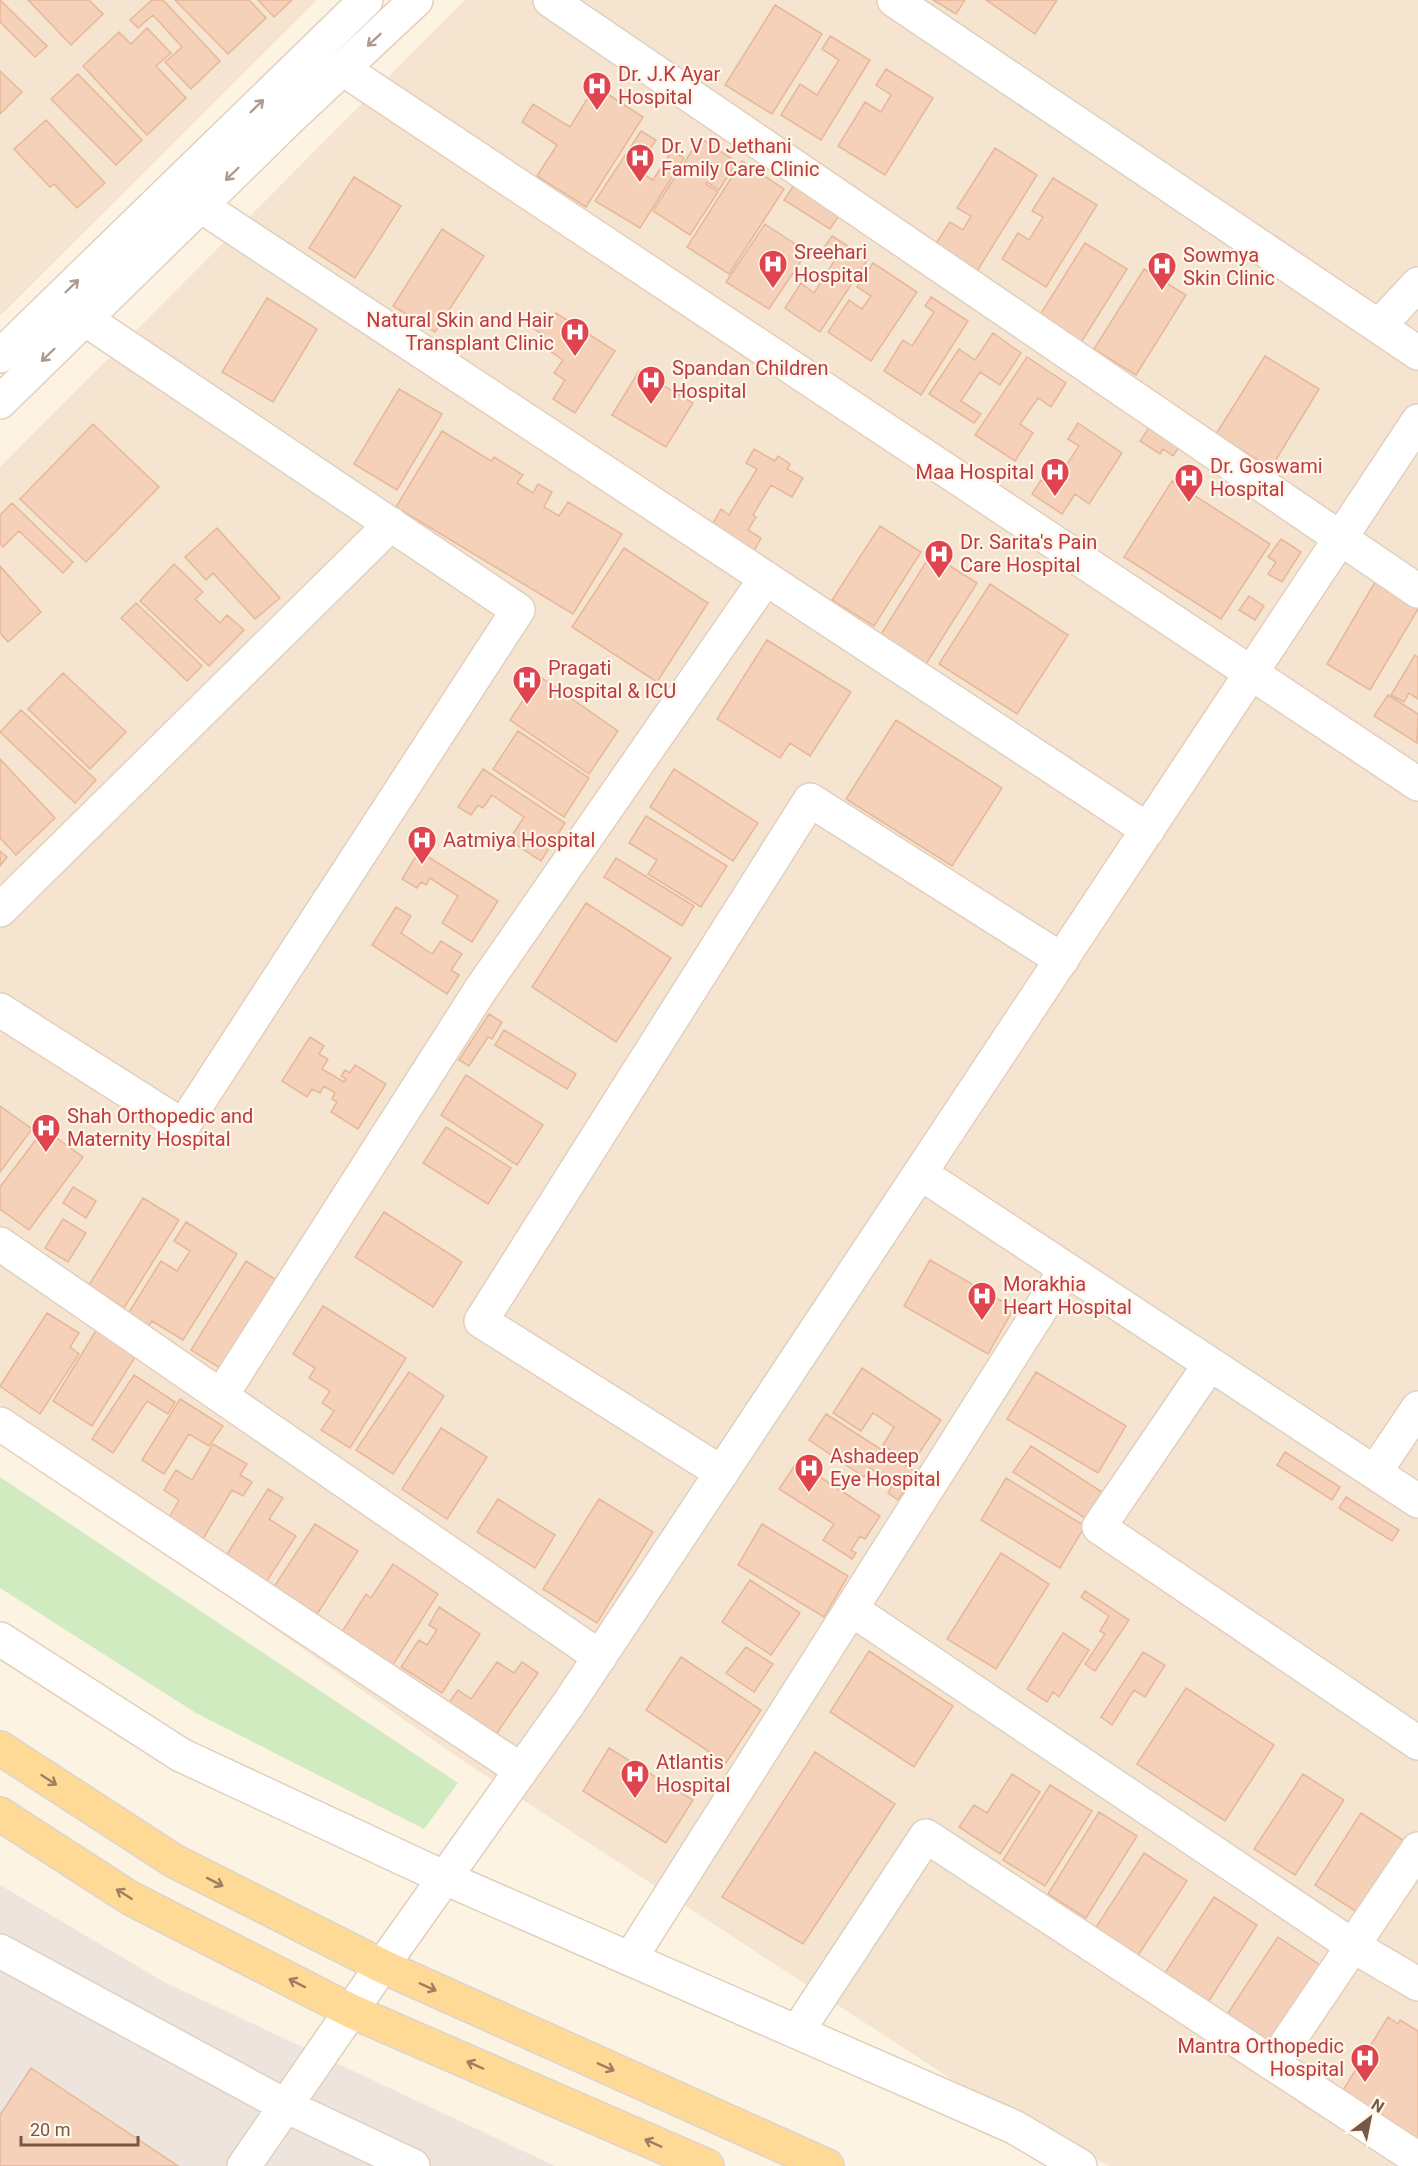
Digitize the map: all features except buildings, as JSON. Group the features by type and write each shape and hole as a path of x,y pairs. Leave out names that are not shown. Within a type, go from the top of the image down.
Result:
{"main road":[{"path":"0,1748 174,1861 382,1966 827,2166"},
{"path":"0,1814 130,1898 351,2011 707,2166"}],"street":[{"path":"0,356 366,0"},
{"path":"0,402 416,0"},
{"path":"550,0 1418,591"},
{"path":"894,0 1418,352"},
{"path":"343,69 1418,784"},
{"path":"201,206 1148,830"},
{"path":"1379,326 1418,284"},
{"path":"0,1010 183,1126 518,610 85,319"},
{"path":"244,2166 600,1657 1418,421"},
{"path":"0,910 391,524"},
{"path":"221,1396 481,989 766,578"},
{"path":"722,1473 481,1321 810,800 1062,960"},
{"path":"920,1173 1418,1501"},
{"path":"0,1244 600,1657"},
{"path":"630,1959 1066,1269"},
{"path":"1210,1364 1099,1527 1418,1743"},
{"path":"1375,1472 1418,1408"},
{"path":"0,1424 521,1770"},
{"path":"851,1609 1353,1946 1418,1984"},
{"path":"0,1639 181,1755 445,1878 1014,2127 1080,2166"},
{"path":"797,2032 926,1836 1418,2158"},
{"path":"1273,2064 1418,1849"},
{"path":"0,1951 286,2106 413,2166"}],"shaded area":[{"path":"0,0 317,0 0,316"},
{"path":"465,0 1418,0 1418,2166 1109,2166 985,2101 466,1763 0,1437 0,467"},
{"path":"0,1885 164,1982 555,2166 0,2166"}],"green space":[{"path":"0,1477 458,1783 424,1829 196,1713 0,1588"}],"place":[{"name":"Dr. J.K Ayar Hospital","path":"597,112"},
{"name":"Dr. V D Jethani Family Care Clinic","path":"640,184"},
{"name":"Sreehari Hospital","path":"773,290"},
{"name":"Sowmya Skin Clinic","path":"1162,292"},
{"name":"Natural Skin and Hair Transplant Clinic","path":"575,358"},
{"name":"Spandan Children Hospital","path":"651,406"},
{"name":"Maa Hospital","path":"1055,498"},
{"name":"Dr. Goswami Hospital","path":"1189,504"},
{"name":"Dr. Sarita's Pain Care Hospital","path":"939,580"},
{"name":"Pragati Hospital & ICU","path":"527,706"},
{"name":"Aatmiya Hospital","path":"422,866"},
{"name":"Shah Orthopedic and Maternity Hospital","path":"46,1154"},
{"name":"Morakhia Heart Hospital","path":"982,1322"},
{"name":"Ashadeep Eye Hospital","path":"809,1494"},
{"name":"Atlantis Hospital","path":"635,1800"},
{"name":"Mantra Orthopedic Hospital","path":"1365,2084"}]}
